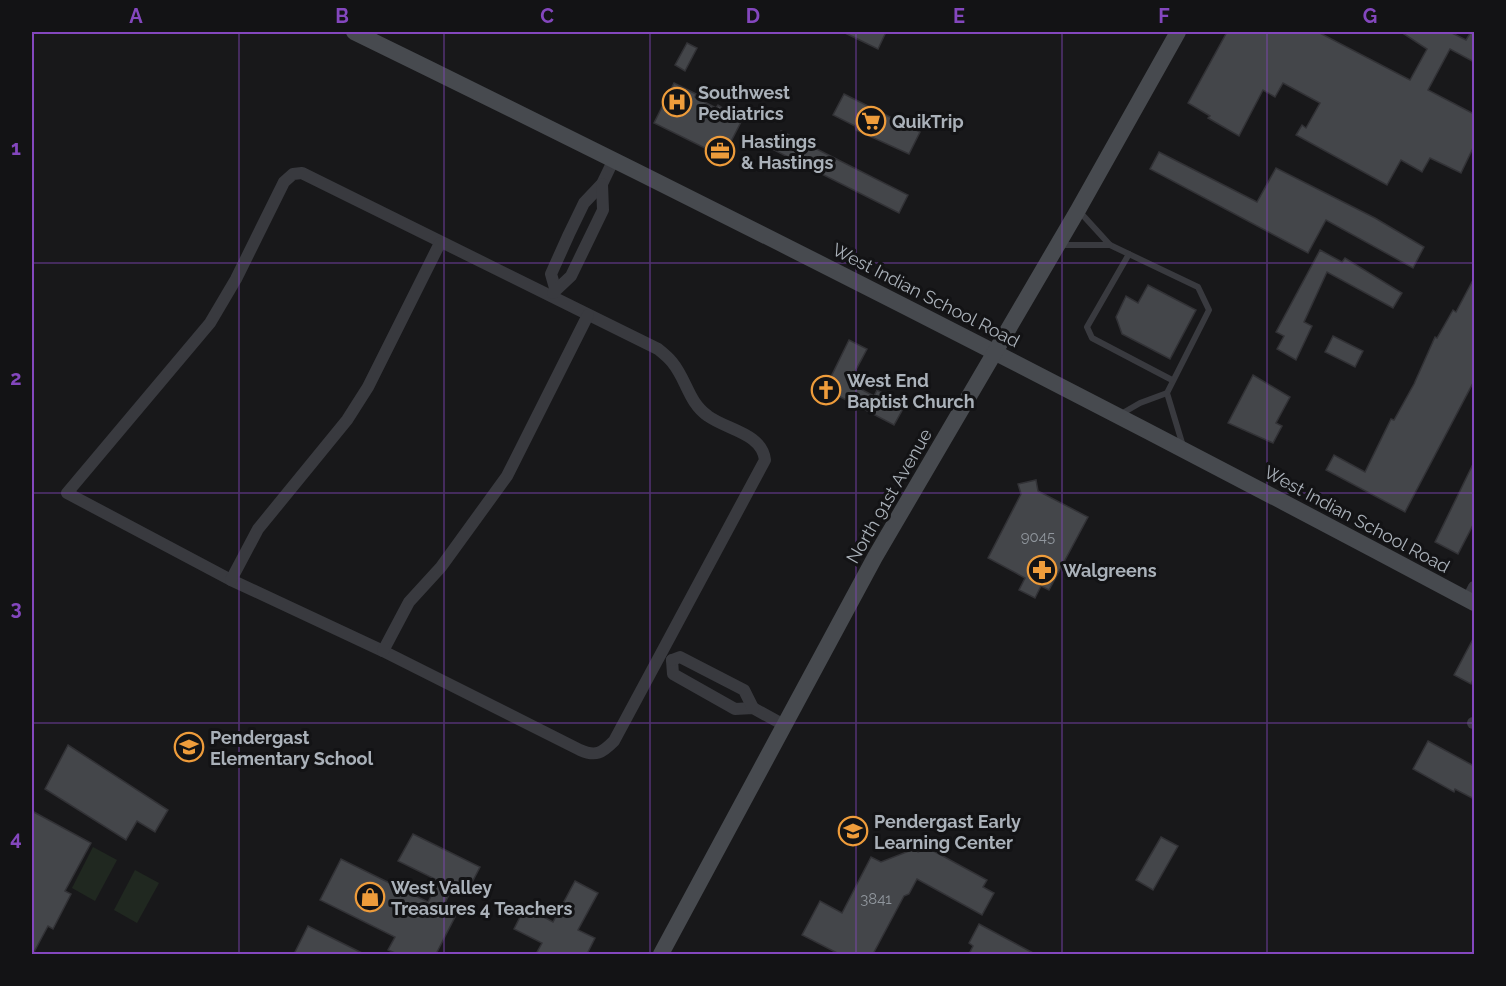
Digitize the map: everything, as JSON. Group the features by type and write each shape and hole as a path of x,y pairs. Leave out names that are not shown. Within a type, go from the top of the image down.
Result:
{"main road":[{"name":"West Indian School Road","path":"354,32 614,159 994,351 1472,597"},
{"name":"North 91st Avenue","path":"661,954 875,557 1078,210 1178,32"}],"street":[{"path":"553,292 551,274 569,234 584,203 602,184 614,159"},
{"path":"302,173 313,178 440,243 553,292 588,315 658,349 673,363 693,404 709,417 754,440 764,450 765,460 659,653 614,741 602,753 592,756 383,651 231,580 67,493 210,322 236,279 284,182 292,174 302,173"},
{"path":"553,292 571,276 603,210 602,184"},
{"path":"569,234 587,242"},
{"path":"231,580 258,529 347,420 363,396 440,243"},
{"path":"383,651 410,602 441,567 507,476 588,315"},
{"path":"659,653 672,660 680,657 744,690 753,708"},
{"path":"672,660 673,674 735,709 753,708 784,725"}],"lane":[{"path":"1078,210 1110,245 1198,288 1209,310 1167,393 1185,449"},
{"path":"1057,245 1110,245"},
{"path":"1129,254 1087,327 1092,338 1172,380"},
{"path":"1118,416 1140,403 1167,393"}],"shaded area":[{"path":"93,847 117,860 95,901 72,888"},
{"path":"135,870 159,883 137,923 114,910"}],"building":[{"path":"843,32 886,32 878,49"},
{"path":"1227,32 1318,32 1410,80 1427,49 1401,32 1450,32 1466,40 1471,32 1474,32 1474,62 1450,49 1428,90 1474,114 1474,146 1461,173 1430,158 1422,172 1401,160 1387,185 1296,135 1302,125 1306,128 1320,103 1283,83 1275,97 1263,90 1239,136 1208,118 1210,116 1188,103"},
{"path":"687,43 697,48 685,71 675,65"},
{"path":"674,83 696,94 695,97 716,108 718,105 742,120 723,157 654,123"},
{"name":"QuikTrip","path":"844,94 920,132 909,154 856,130 855,126 833,115"},
{"name":"QuikTrip","path":"781,131 908,195 899,213 772,149"},
{"path":"1159,152 1257,202 1276,168 1375,218 1424,247 1413,268 1326,220 1308,253 1150,169"},
{"path":"1320,250 1342,262 1345,258 1402,293 1393,308 1327,272 1304,322 1312,326 1296,360 1277,349 1284,336 1276,332"},
{"path":"1474,278 1474,381 1405,512 1326,470 1334,455 1365,472 1391,419 1394,420 1414,384 1435,337 1437,338 1453,310 1456,312"},
{"path":"1148,285 1196,310 1170,359 1122,334 1116,317 1126,296 1138,303"},
{"path":"1333,336 1363,351 1355,367 1325,352"},
{"path":"849,340 867,349 849,383 874,396 877,390 905,405 894,425 825,389"},
{"path":"1253,375 1290,397 1276,423 1282,426 1273,443 1228,423"},
{"path":"1474,462 1474,523 1458,554 1435,542"},
{"name":"Walgreens","path":"1036,480 1038,491 1088,517 1049,590 1041,586 1035,598 1019,590 1025,578 988,558 1021,494 1018,484"},
{"path":"1474,637 1474,677 1471,684 1454,675"},
{"path":"1428,741 1474,766 1474,799 1455,789 1454,792 1413,769"},
{"path":"68,745 168,810 155,832 137,821 126,840 45,789"},
{"path":"32,811 91,843 65,891 71,894 53,929 48,926 33,954"},
{"name":"West Valley Treasures 4 Teachers","path":"413,834 480,867 466,894 453,887 442,909 456,915 436,954 397,954 388,950 395,937 320,900 341,859 428,902 439,881 398,861"},
{"path":"1161,837 1178,846 1153,890 1136,880"},
{"path":"928,848 987,880 983,887 994,893 982,915 917,879 909,894 904,896 873,954 839,954 802,935 820,901 842,913 871,857 881,862 914,849 918,852"},
{"path":"575,881 598,893 578,930 595,938 587,954 536,954 542,943 514,929 525,907 553,922"},
{"path":"979,924 1035,954 969,954 973,946 969,943"},
{"path":"308,926 364,954 294,954"}],"place":[{"name":"Southwest Pediatrics","path":"677,102"},
{"name":"QuikTrip","path":"871,121"},
{"name":"Hastings & Hastings","path":"720,151"},
{"name":"West End Baptist Church","path":"826,390"},
{"name":"Walgreens","path":"1042,570"},
{"name":"Pendergast Elementary School","path":"189,747"},
{"name":"Pendergast Early Learning Center","path":"853,831"},
{"name":"West Valley Treasures 4 Teachers","path":"370,897"}]}
